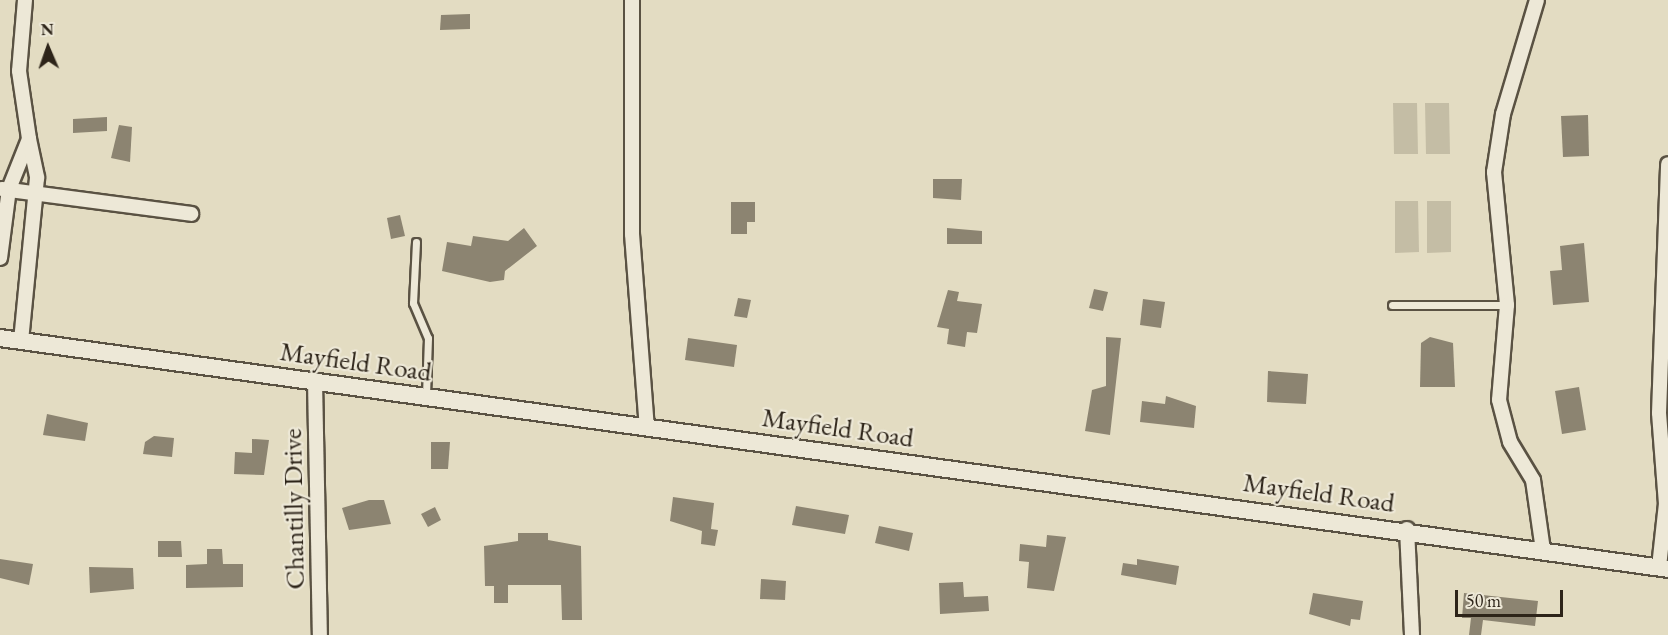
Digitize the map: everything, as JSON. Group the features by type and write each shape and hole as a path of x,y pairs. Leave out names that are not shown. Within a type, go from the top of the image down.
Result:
{"street":[{"path":"21,340 36,194 20,71 26,0"},
{"path":"632,0 632,234 647,428"},
{"path":"1537,0 1503,114 1494,172 1508,305 1499,400 1510,442 1533,480 1543,550"},
{"path":"0,258 4,189 29,139"},
{"path":"1664,568 1666,504 1659,413 1668,164"},
{"path":"4,189 191,214"},
{"name":"Mayfield Road","path":"0,338 647,428 1407,529 1664,568"},
{"name":"Chantilly Drive","path":"315,381 320,635"},
{"path":"1407,529 1413,635"}],"lane":[{"path":"416,242 412,295 428,338 426,396"},
{"path":"1392,305 1508,305"}],"shaded area":[{"path":"1393,103 1417,103 1418,154 1394,154"},
{"path":"1425,103 1449,103 1450,154 1426,154"},
{"path":"1395,201 1418,201 1419,252 1395,253"},
{"path":"1427,201 1451,201 1451,252 1427,253"}],"building":[{"path":"470,14 470,29 440,30 441,15"},
{"path":"1588,115 1589,156 1563,157 1561,116"},
{"path":"107,117 107,131 73,133 73,119"},
{"path":"119,125 132,127 130,162 111,158"},
{"path":"933,179 962,179 961,200 933,198"},
{"path":"731,202 755,202 755,222 747,222 747,234 731,234"},
{"path":"400,215 405,236 391,239 387,218"},
{"path":"524,228 537,246 505,271 504,280 490,282 442,271 447,242 471,246 473,236 508,241"},
{"path":"947,228 982,231 982,244 947,244"},
{"path":"1584,243 1589,302 1553,305 1550,271 1562,270 1560,246"},
{"path":"1094,289 1108,292 1103,311 1089,308"},
{"path":"948,290 959,292 957,301 982,304 977,333 967,332 965,347 947,344 949,329 937,327"},
{"path":"738,298 751,300 747,318 734,316"},
{"path":"1143,299 1165,302 1161,328 1140,325"},
{"path":"1106,337 1121,338 1110,435 1085,431 1092,390 1106,386"},
{"path":"1430,337 1453,343 1455,387 1420,387 1421,343"},
{"path":"688,338 737,345 734,367 685,360"},
{"path":"1268,371 1308,374 1306,404 1267,402"},
{"path":"1579,387 1586,430 1562,434 1555,391"},
{"path":"1166,396 1196,406 1194,428 1140,422 1142,401 1165,404"},
{"path":"47,414 88,423 85,441 43,435"},
{"path":"154,436 174,438 172,457 143,454 145,442"},
{"path":"252,439 269,440 264,475 234,474 235,452 252,453"},
{"path":"431,442 450,442 448,469 431,469"},
{"path":"673,497 714,503 711,529 718,530 715,546 701,544 702,531 670,521"},
{"path":"369,500 384,500 391,524 349,530 342,508"},
{"path":"796,506 849,515 845,534 792,525"},
{"path":"435,507 441,520 428,527 421,514"},
{"path":"879,526 913,533 909,551 875,543"},
{"path":"518,533 548,533 548,540 581,546 582,620 562,620 561,585 508,585 508,603 494,603 494,586 485,586 484,546 518,541"},
{"path":"1047,535 1066,537 1054,591 1027,588 1029,562 1019,561 1020,544 1046,547"},
{"path":"158,541 181,541 182,557 158,557"},
{"path":"207,549 222,549 223,564 243,564 243,587 186,588 186,565 207,564"},
{"path":"0,559 33,564 29,585 0,578"},
{"path":"1137,559 1179,566 1176,585 1121,575 1123,563 1137,565"},
{"path":"89,567 133,568 134,589 90,593"},
{"path":"761,579 786,581 785,600 760,599"},
{"path":"963,582 964,597 988,596 989,611 940,614 939,583"},
{"path":"1313,593 1363,601 1360,620 1351,619 1350,626 1309,614"},
{"path":"1464,593 1538,601 1535,626 1483,620 1481,635 1469,635 1471,618 1462,618"}]}
